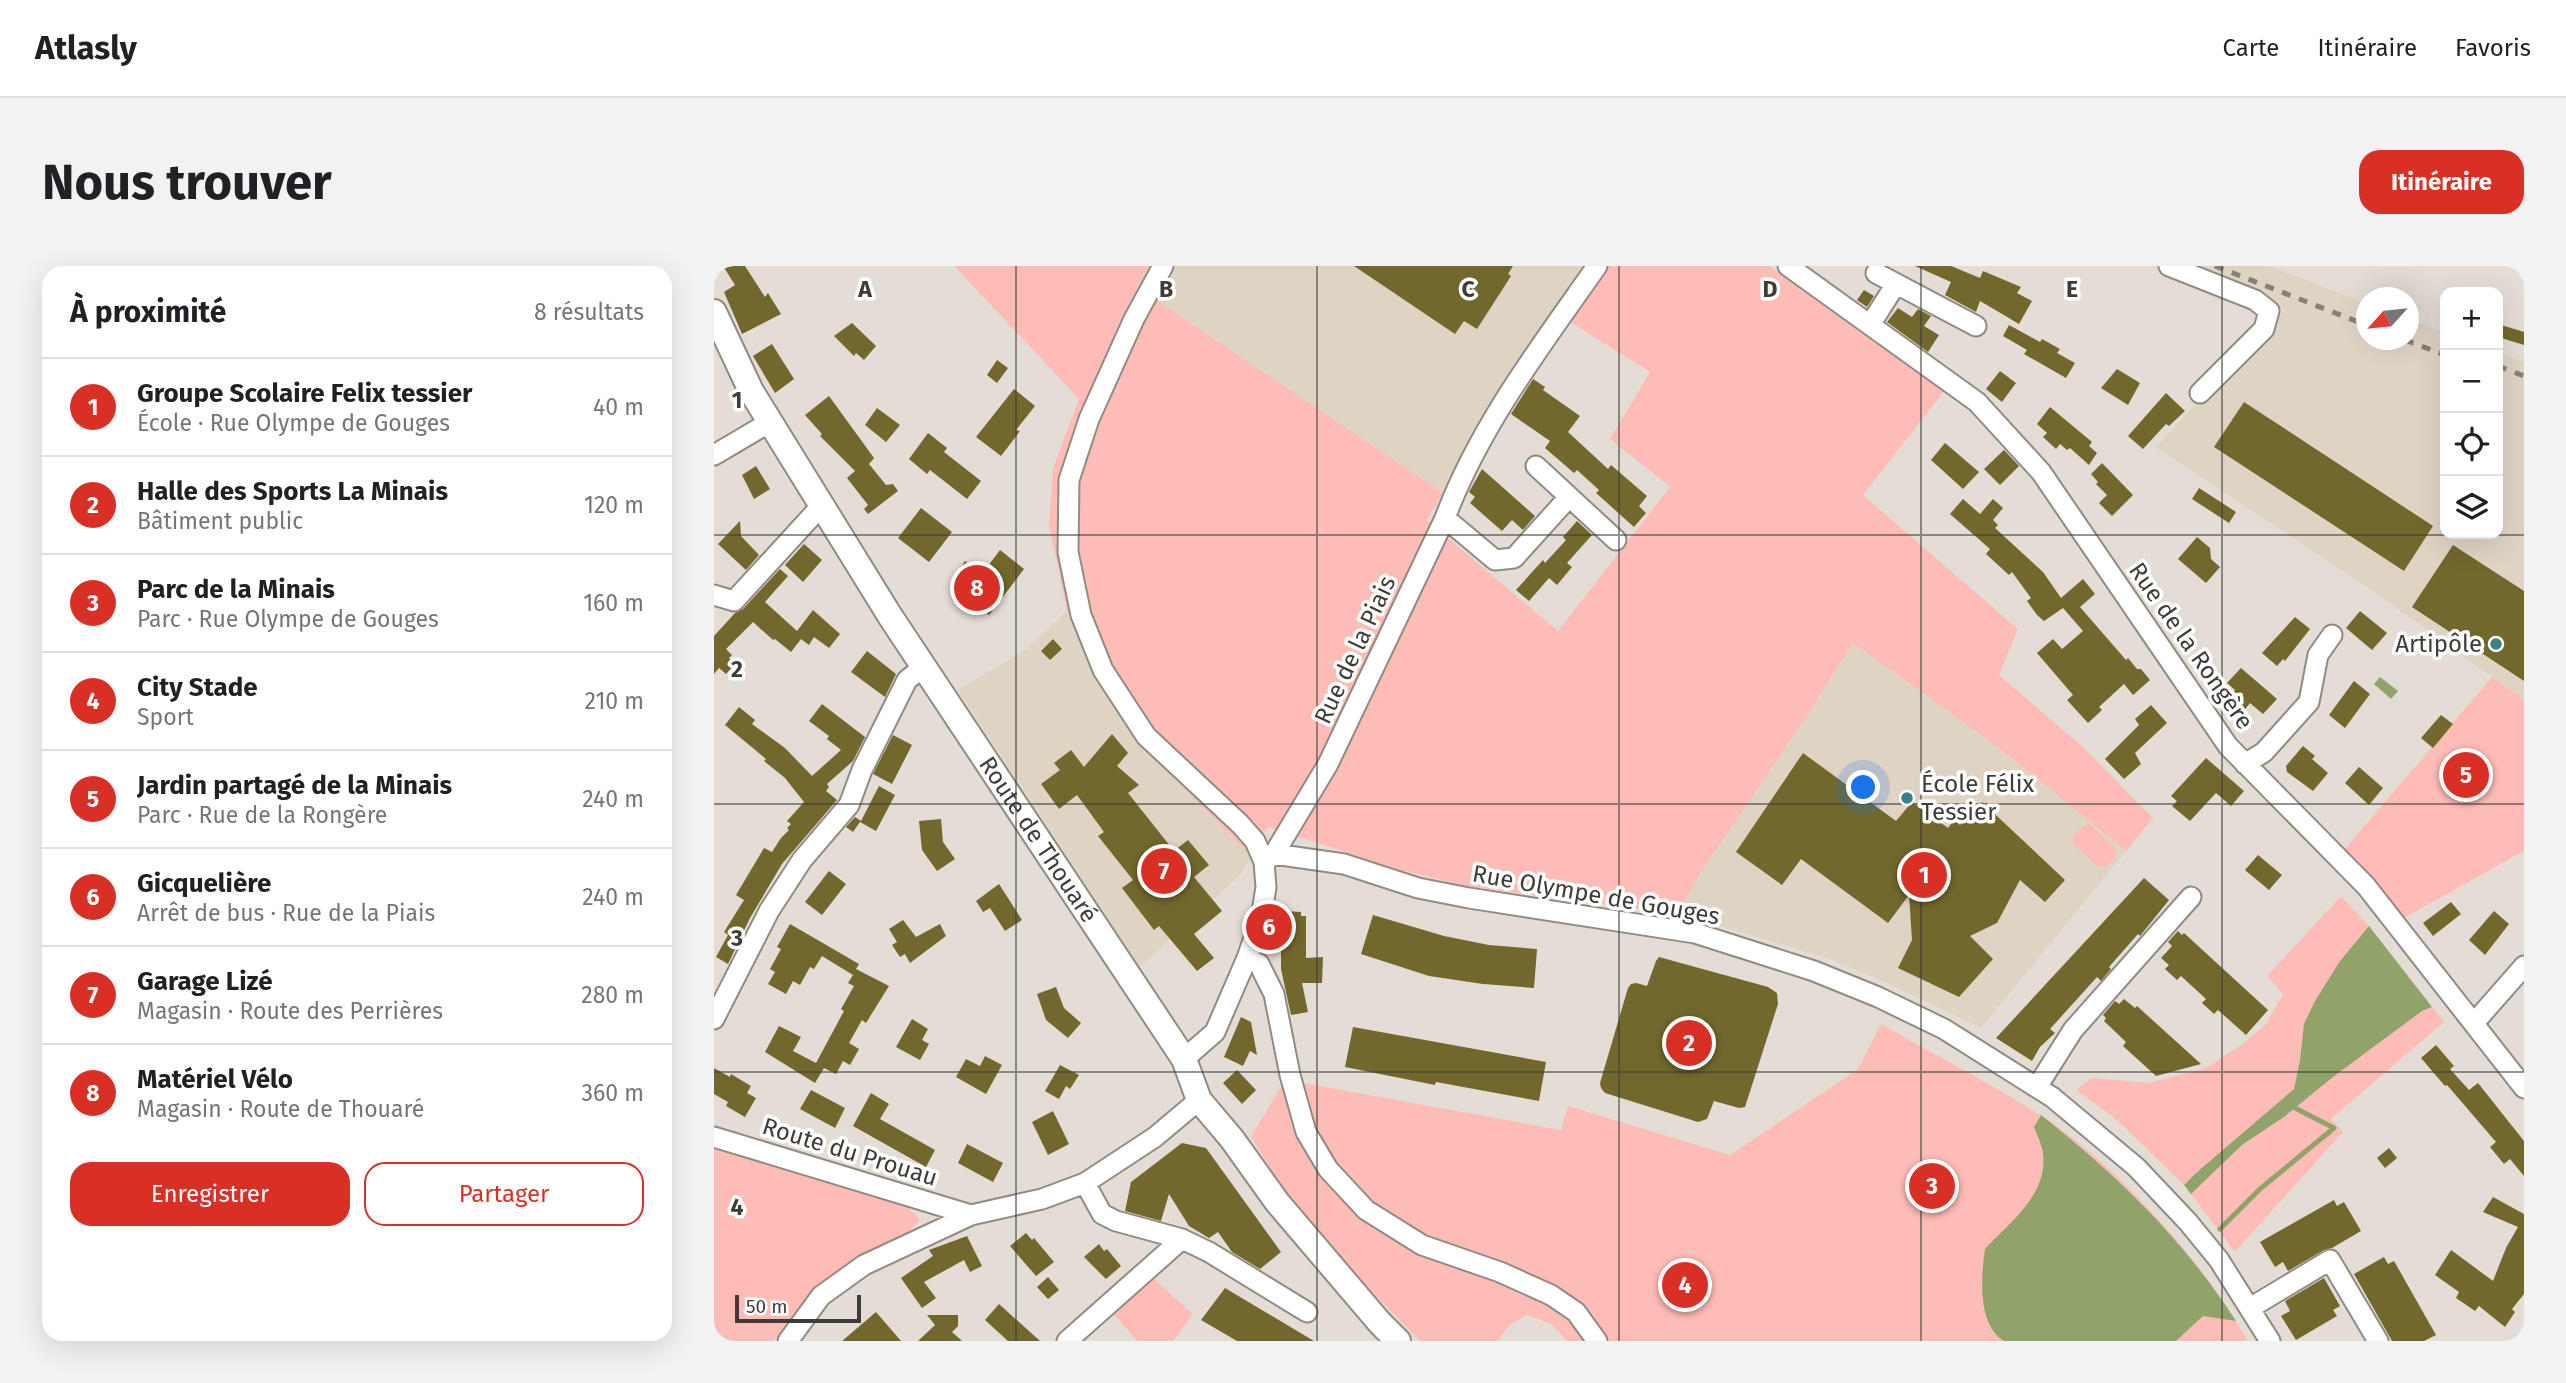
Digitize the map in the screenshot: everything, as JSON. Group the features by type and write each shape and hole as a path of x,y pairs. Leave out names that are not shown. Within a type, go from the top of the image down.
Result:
{"street":[{"path":"1164,266 1134,319 1089,419 1069,480 1068,552 1081,615 1103,670 1146,736 1240,824 1269,858 1261,918 1247,958 1215,1032 1184,1059"},
{"name":"Rue de la Piais","path":"1269,858 1328,764 1445,518 1455,491 1506,394 1598,266"},
{"name":"Rue de la Rongère","path":"1788,266 1977,402 2041,472 2228,746 2366,886 2524,1088"},
{"path":"2169,266 2255,300 2269,312 2264,329 2200,393"},
{"path":"1876,273 1976,326"},
{"path":"1870,325 1896,284"},
{"name":"Route de Thouaré","path":"714,312 751,391 923,667 1184,1059 1199,1100 1232,1139 1277,1202 1398,1341"},
{"path":"714,455 771,422"},
{"path":"1536,466 1616,540"},
{"path":"1445,518 1495,559 1503,561 1514,558 1569,498"},
{"path":"714,595 734,601 822,506"},
{"path":"2245,764 2264,751 2309,702 2318,655 2332,635"},
{"path":"714,1019 769,911 802,860 849,805 862,770 907,680 923,667"},
{"name":"Rue Olympe de Gouges","path":"1269,858 1344,864 1418,888 1695,933 1749,948 1814,971 1926,1020 2037,1087 2136,1167 2219,1259 2270,1341"},
{"path":"2037,1087 2073,1030 2191,897"},
{"path":"1247,958 1259,964 1274,994 1290,1075 1306,1132 1328,1170 1366,1210 1422,1245 1500,1272 1551,1295 1576,1312 1597,1341"},
{"path":"2474,1023 2524,966"},
{"path":"788,1341 821,1296 864,1265 971,1215 1042,1199 1086,1184 1155,1137 1199,1100"},
{"name":"Route du Prouau","path":"714,1137 971,1215"},
{"path":"1086,1184 1102,1214 1116,1221 1182,1239 1209,1252 1307,1311"},
{"path":"1067,1341 1182,1239"},
{"path":"2250,1308 2330,1260 2378,1341"}],"shaded area":[{"path":"954,266 1149,266 1137,287 1443,493 1427,520 1558,631 1670,487 1610,439 1650,372 1556,313 1588,266 1770,266 1946,389 1863,495 2018,629 1999,675 2082,746 2153,818 2126,851 1999,748 1853,643 1700,874 1678,914 1466,886 1401,870 1268,827 1251,856 1159,762 1113,699 1084,648 1067,611 1049,526 1053,468 1079,399"},
{"path":"1149,266 1588,266 1499,389 1443,493 1137,287"},
{"path":"2180,266 2269,266 2356,299 2356,350 2419,350 2419,323 2440,331 2440,539 2503,539 2503,354 2524,362 2524,700 2376,593 2156,447 2264,329 2286,309"},
{"path":"1067,611 1084,648 1159,762 1251,856 1240,875 1140,967 958,690 1024,651"},
{"name":"École Félix Tessier","path":"1853,643 1999,748 2126,851 1981,1028 1885,982 1827,958 1678,914 1700,874"},
{"path":"2380,677 2398,691 2391,699 2374,684"},
{"path":"2492,677 2524,700 2524,851 2402,919 2343,851"},
{"path":"2089,823 2114,847 2116,856 2105,867 2098,867 2073,844 2073,837"},
{"path":"2341,896 2369,926 2340,961 2300,1060 2294,1089 2184,1185 2117,1120 2076,1090 2092,1078 2148,1083 2206,1068 2244,1043 2266,1024 2283,994 2267,976"},
{"path":"2369,926 2432,1007 2422,1011 2284,1117 2242,1145 2191,1194 2184,1185 2294,1089 2304,1024 2340,961"},
{"path":"2432,1007 2444,1022 2331,1119 2343,1132 2235,1252 2191,1194 2242,1145 2284,1117 2422,1011"},
{"path":"1881,1024 2039,1114 2098,1159 2156,1216 2182,1247 2229,1310 2248,1341 1567,1341 1551,1324 1527,1315 1510,1325 1498,1341 1420,1341 1354,1274 1284,1191 1251,1137 1280,1088 1303,1083 1561,1130 1568,1106 1730,1155 1858,1069"},
{"path":"2041,1115 2096,1161 2148,1210 2194,1263 2236,1321 2203,1316 2176,1341 2004,1341 1995,1334 1989,1324 1983,1299 1985,1249 2016,1218 2040,1182 2043,1153 2034,1127"},
{"path":"714,1146 901,1201 920,1219 913,1228 894,1242 842,1270 822,1285 774,1341 714,1341"},
{"path":"1154,1279 1193,1314 1173,1341 1137,1341 1114,1314"}],"building":[{"path":"723,266 745,266 765,297 768,293 781,314 742,334 724,292 735,285"},
{"path":"1354,266 1513,266 1508,274 1511,276 1477,329 1464,321 1455,334"},
{"path":"1915,266 1951,266 1980,278 1983,271 2021,287 2017,293 2032,301 2019,324 1980,301 1976,312 1945,295 1951,282"},
{"path":"1864,290 1874,296 1867,307 1857,300"},
{"path":"1898,308 1912,317 1918,309 1931,316 1924,326 1939,335 1928,352 1887,322"},
{"path":"852,323 876,346 864,360 856,353 854,356 834,336"},
{"path":"2009,325 2040,342 2042,339 2060,349 2057,353 2075,363 2066,378 2024,354 2027,350 2003,336"},
{"path":"2503,326 2524,332 2524,345 2503,339"},
{"path":"772,344 794,379 775,393 753,356"},
{"path":"997,360 1008,368 997,383 987,375"},
{"path":"2117,369 2140,383 2128,405 2101,388"},
{"path":"2000,371 2016,383 2002,402 1986,389"},
{"path":"1533,379 1545,387 1543,390 1580,416 1568,432 1608,469 1611,465 1647,496 1639,506 1646,513 1634,527 1596,493 1599,490 1577,470 1574,473 1545,448 1550,441 1511,414"},
{"path":"1014,389 1035,406 1016,430 1020,431 1001,456 976,437"},
{"path":"2166,393 2185,411 2169,426 2166,424 2143,449 2128,436"},
{"path":"829,396 874,458 869,464 886,485 893,484 898,491 868,514 864,509 868,505 847,478 855,471 820,436 822,434 805,415"},
{"path":"2244,402 2433,526 2404,571 2214,447"},
{"path":"2050,407 2092,442 2089,446 2097,453 2089,465 2070,448 2067,450 2060,444 2056,449 2043,437 2047,433 2037,424"},
{"path":"877,408 900,425 886,442 865,425"},
{"path":"928,433 947,448 944,452 981,481 967,499 930,470 927,474 909,459"},
{"path":"1945,443 1979,472 1963,489 1931,460"},
{"path":"2004,450 2019,466 2000,485 1984,469"},
{"path":"2102,463 2133,495 2112,516 2099,503 2107,495 2091,474"},
{"path":"756,466 770,489 754,499 742,475"},
{"path":"1482,469 1535,516 1523,530 1512,520 1502,531 1470,503 1475,497 1469,492"},
{"path":"2199,488 2236,512 2229,523 2192,499"},
{"path":"1963,499 1980,514 1993,499 2003,508 1993,520 1998,525 1995,528 2043,572 2061,598 2083,579 2095,594 2080,607 2126,660 2128,658 2150,680 2133,695 2124,684 2099,707 2102,710 2088,723 2067,700 2073,695 2037,653 2053,639 2062,649 2083,631 2063,608 2044,621 2037,615 2027,601 2031,598 2012,572 2009,575 1986,554 1990,549 1950,514"},
{"path":"921,508 952,532 929,562 898,538"},
{"path":"740,521 741,536 759,555 746,570 718,544"},
{"path":"1577,521 1592,535 1567,563 1572,567 1557,585 1549,578 1529,601 1516,590 1543,560 1545,563 1566,540 1563,537"},
{"path":"2197,537 2210,548 2211,559 2220,567 2206,583 2178,559"},
{"path":"804,544 822,560 803,582 785,565"},
{"name":"Artipôle","path":"2453,545 2524,591 2524,681 2412,607"},
{"path":"1000,550 1024,569 989,615 950,586 965,561 982,574"},
{"path":"780,569 788,576 765,602 797,631 813,610 840,634 829,648 814,637 809,645 801,639 791,652 753,622 726,649 735,664 726,674 719,668 714,674 714,636"},
{"path":"2360,611 2387,633 2372,650 2346,628"},
{"path":"2295,617 2310,629 2285,661 2283,659 2277,666 2262,653"},
{"path":"1053,639 1062,649 1050,660 1041,651"},
{"path":"867,651 896,674 885,697 851,672"},
{"path":"2241,668 2277,699 2263,714 2250,703 2243,712 2227,699 2235,690 2227,683"},
{"path":"2354,681 2370,694 2345,728 2329,715"},
{"path":"822,704 865,737 853,761 827,784 829,787 826,791 837,800 782,864 750,918 728,964 716,957 728,935 724,932 744,900 736,895 764,848 772,852 789,830 787,828 791,824 787,821 804,802 785,778 764,761 766,759 725,725 739,707 755,720 752,724 785,748 812,776 841,750 827,739 829,736 809,721"},
{"path":"2151,705 2167,723 2135,753 2141,764 2124,779 2105,759 2139,725 2135,719"},
{"path":"2441,715 2453,724 2433,748 2421,738"},
{"path":"1112,734 1128,753 1117,766 1139,785 1128,793 1174,851 1188,840 1209,865 1194,877 1222,911 1194,934 1214,958 1197,971 1159,926 1154,930 1122,888 1133,880 1098,836 1104,832 1077,795 1059,809 1041,784 1060,770 1054,763 1071,750 1084,767"},
{"path":"893,735 912,745 892,784 873,774"},
{"path":"2303,746 2315,756 2312,759 2328,773 2313,791 2287,772 2286,766"},
{"path":"1803,753 1896,821 1912,802 1948,828 1954,820 1960,825 1982,802 2065,880 2045,902 2020,880 1997,923 1970,936 1993,959 1959,997 1898,968 1912,940 1909,895 1888,923 1801,859 1782,885 1736,852"},
{"path":"2206,758 2244,791 2231,806 2216,793 2190,821 2172,806 2177,801 2171,796"},
{"path":"2359,767 2383,788 2369,805 2345,783"},
{"path":"879,786 895,795 876,831 860,822 853,832 846,827 855,817 861,821"},
{"path":"941,819 943,842 955,859 937,871 922,850 919,821"},
{"path":"2258,855 2282,875 2269,890 2245,870"},
{"path":"829,871 846,884 822,915 805,902"},
{"path":"2144,878 2169,900 2140,936 2138,934 2109,967 2111,969 2101,981 2097,977 2050,1029 2055,1033 2040,1047 2032,1061 1996,1038"},
{"path":"999,884 1022,920 1005,931 990,908 983,912 976,901"},
{"path":"2451,902 2461,914 2433,936 2423,923"},
{"path":"1285,911 1301,912 1301,916 1306,916 1306,958 1323,957 1322,983 1302,983 1308,1012 1291,1015 1281,969 1281,942 1286,942"},
{"path":"2494,911 2509,924 2485,955 2469,940"},
{"path":"1373,915 1444,936 1489,945 1537,949 1534,988 1429,976 1361,954"},
{"path":"903,920 916,937 940,924 946,936 910,963 905,954 900,957 892,945 897,942 889,929"},
{"path":"790,924 859,964 856,969 889,986 866,1023 862,1020 849,1043 859,1049 850,1065 843,1061 836,1074 824,1068 815,1083 765,1052 779,1026 801,1037 793,1051 816,1063 844,1011 841,1009 854,986 848,983 853,975 822,956 814,969 810,967 800,985 793,981 786,994 768,984 775,972 770,969 781,949 777,947"},
{"path":"2178,931 2182,935 2184,933 2268,1010 2246,1035 2218,1010 2214,1014 2202,1003 2206,999 2181,976 2177,980 2165,969 2169,965 2161,958 2172,946 2168,942"},
{"path":"1659,957 1768,987 1777,993 1778,1004 1745,1107 1739,1108 1714,1101 1707,1119 1698,1122 1605,1093 1601,1088 1600,1083 1628,988 1636,983 1647,986"},
{"path":"1056,987 1064,1008 1081,1023 1068,1038 1046,1020 1037,994"},
{"path":"2124,999 2135,1008 2137,1006 2201,1064 2156,1076 2123,1046 2126,1042 2104,1021 2106,1018 2103,1015 2115,1001 2119,1004"},
{"path":"1241,1017 1251,1022 1257,1055 1250,1051 1243,1066 1224,1057"},
{"path":"912,1019 928,1029 922,1040 929,1044 920,1060 896,1047"},
{"path":"1353,1027 1546,1062 1539,1101 1436,1082 1435,1085 1345,1067"},
{"path":"2436,1045 2454,1066 2450,1069 2469,1090 2478,1083 2524,1141 2524,1176 2510,1159 2504,1164 2490,1147 2496,1142 2421,1058"},
{"path":"985,1056 1002,1065 986,1094 956,1077 966,1059 980,1066"},
{"path":"1060,1065 1079,1075 1070,1089 1066,1086 1059,1099 1045,1091"},
{"path":"714,1068 751,1086 747,1093 756,1098 745,1117 726,1106 728,1102 714,1094"},
{"path":"1237,1070 1256,1090 1242,1104 1223,1083"},
{"path":"811,1090 845,1108 835,1128 800,1109"},
{"path":"871,1093 889,1104 880,1119 935,1150 926,1167 853,1126"},
{"path":"1053,1111 1069,1144 1048,1155 1032,1122"},
{"path":"1182,1143 1206,1148 1281,1252 1260,1269 1232,1252 1218,1232 1209,1238 1189,1226 1169,1194 1161,1221 1125,1211 1131,1182"},
{"path":"967,1144 1003,1163 993,1182 958,1163"},
{"path":"2389,1148 2397,1158 2385,1168 2377,1158"},
{"path":"2493,1197 2524,1214 2524,1294 2512,1309 2515,1312 2505,1327 2479,1306 2475,1311 2456,1298 2459,1292 2435,1275 2451,1250 2493,1281 2518,1227 2483,1212"},
{"path":"2334,1200 2337,1206 2344,1202 2361,1231 2288,1271 2283,1262 2275,1267 2260,1242"},
{"path":"1026,1233 1032,1240 1034,1238 1054,1262 1036,1276 1010,1246"},
{"path":"967,1236 982,1266 970,1272 964,1260 924,1282 936,1298 922,1308 901,1278 933,1256 929,1250"},
{"path":"1099,1244 1104,1251 1107,1249 1121,1266 1106,1279 1084,1257"},
{"path":"2384,1257 2388,1264 2394,1261 2436,1335 2424,1341 2392,1341 2354,1274"},
{"path":"1048,1277 1059,1290 1048,1299 1037,1287"},
{"path":"2324,1278 2340,1306 2333,1310 2337,1316 2296,1340 2281,1316 2290,1311 2285,1301"},
{"path":"1225,1288 1314,1341 1237,1341 1201,1320"},
{"path":"999,1304 1040,1341 1008,1341 985,1320"},
{"path":"876,1312 901,1341 842,1341"},
{"path":"927,1315 958,1315 958,1326 952,1332 962,1341 918,1341 935,1325"}],"waterway":[{"path":"2220,1229 2260,1189 2334,1128 2295,1108"}],"railway":[{"path":"2215,266 2356,321"},
{"path":"2419,345 2440,353"},
{"path":"2503,368 2524,376"}],"place":[{"name":"Matériel Vélo","path":"977,588"},
{"name":"Artipôle","path":"2496,644"},
{"name":"Jardin partagé de la Minais","path":"2466,775"},
{"name":"École Félix Tessier","path":"1907,798"},
{"name":"Garage Lizé","path":"1164,871"},
{"name":"Groupe Scolaire Felix tessier","path":"1924,875"},
{"name":"Gicquelière","path":"1269,927"},
{"name":"Halle des Sports La Minais","path":"1689,1043"},
{"name":"Parc de la Minais","path":"1932,1186"},
{"name":"City Stade","path":"1685,1285"}]}
